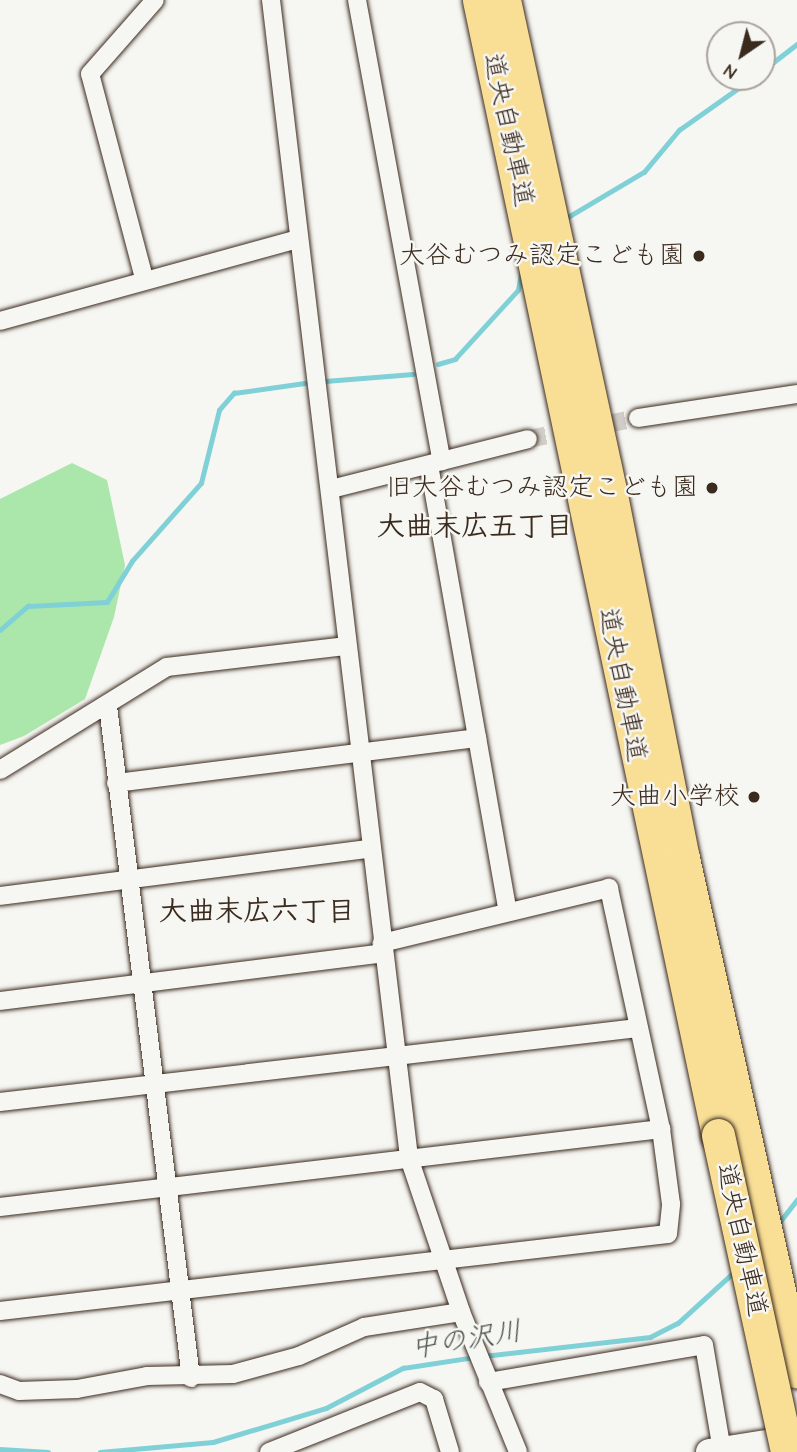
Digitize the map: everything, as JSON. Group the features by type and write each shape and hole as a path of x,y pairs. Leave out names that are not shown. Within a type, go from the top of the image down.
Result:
{"highway":[{"name":"道央自動車道","path":"479,0 731,1133 797,1372"},
{"name":"道央自動車道","path":"504,0 731,1133 787,1452"}],"street":[{"path":"144,278 90,74 155,0"},
{"path":"271,0 297,239 331,489 357,749 409,1158 461,1312 518,1452"},
{"path":"357,0 435,463 477,738 508,911"},
{"path":"0,321 144,278 297,239"},
{"path":"638,418 797,394"},
{"path":"331,489 528,439"},
{"path":"0,770 108,706 167,667 347,646"},
{"path":"108,706 178,1293 191,1378"},
{"path":"116,783 357,749 477,738"},
{"path":"0,896 369,849"},
{"path":"0,1001 383,948 508,911 609,888 661,1129 671,1204 668,1234 442,1259 178,1293 0,1311"},
{"path":"0,1102 638,1028"},
{"path":"0,1207 661,1129"},
{"path":"0,1384 19,1391 77,1389 147,1376 191,1378 233,1374 299,1356 393,1319 461,1312"},
{"path":"485,1375 704,1345 716,1451 797,1438"},
{"path":"268,1452 420,1392 435,1399 450,1452"}],"green space":[{"path":"72,463 107,480 125,565 114,617 85,699 24,736 0,745 0,499"}],"waterway":[{"path":"776,60 797,44"},
{"path":"563,220 644,172 679,130 734,91"},
{"path":"438,364 455,359 518,290 521,274"},
{"path":"325,381 413,374"},
{"path":"0,630 28,606 107,602 132,561 201,483 219,410 234,393 304,383"},
{"name":"中の沢川","path":"778,1224 797,1200"},
{"name":"中の沢川","path":"484,1356 650,1337 678,1323 734,1272"},
{"name":"中の沢川","path":"100,1452 213,1442 326,1408 403,1368 475,1357"},
{"name":"中の沢川","path":"0,1449 48,1452"}],"tunnel":[{"path":"528,439 638,418"}],"place":[{"name":"大谷むつみ認定こども園","path":"699,256"},
{"name":"旧大谷むつみ認定こども園","path":"712,488"},
{"name":"大曲小学校","path":"754,797"}],"district":[{"name":"大曲末広五丁目","path":"475,526"},
{"name":"大曲末広六丁目","path":"257,911"}]}
